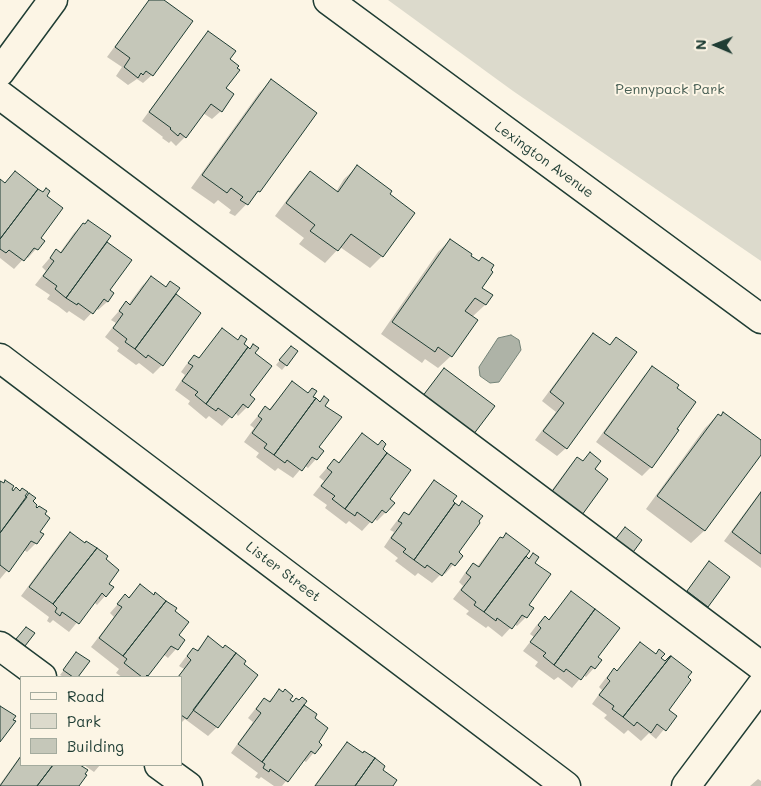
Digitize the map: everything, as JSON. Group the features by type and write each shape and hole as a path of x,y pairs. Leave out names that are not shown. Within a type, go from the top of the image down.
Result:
{"street":[{"path":"0,72 53,0"},
{"name":"Lexington Avenue","path":"328,0 761,319"},
{"path":"0,95 761,666"},
{"name":"Lister Street","path":"0,358 566,786"},
{"path":"0,646 41,676"},
{"path":"686,786 761,686"},
{"path":"160,766 188,786"}],"green space":[{"name":"Pennypack Park","path":"388,0 761,0 761,261 513,91"}],"shaded area":[{"path":"511,335 519,340 521,350 499,382 490,383 480,376 479,367 498,338"}],"building":[{"path":"149,0 164,0 193,21 153,76 146,71 143,75 141,73 138,78 124,67 130,58 115,47"},
{"path":"208,31 236,51 230,59 239,66 237,68 240,70 226,88 234,94 222,112 211,104 186,138 180,133 178,136 171,128 149,112"},
{"path":"271,79 317,113 260,192 258,191 248,205 240,200 243,197 231,188 227,193 202,175"},
{"path":"357,165 392,191 390,194 415,213 383,257 351,234 338,251 310,231 315,225 286,203 310,171 338,192"},
{"path":"15,171 38,189 0,239 0,179 5,183"},
{"path":"46,188 50,191 47,196 63,208 41,238 45,241 38,250 34,248 24,261 9,250 6,253 0,249 0,239 38,189 43,192"},
{"path":"88,220 111,236 66,298 55,289 57,286 43,276 54,261 50,258 56,249 61,253 83,223 85,224"},
{"path":"450,239 479,261 482,257 494,265 491,270 493,272 482,288 493,295 486,305 475,298 465,311 478,320 452,357 438,347 435,352 392,322"},
{"path":"107,242 132,260 110,290 114,293 108,302 104,299 93,314 78,303 77,305 66,298"},
{"path":"151,276 166,287 170,281 180,288 135,349 125,342 127,339 113,328 123,314 119,311 126,301 130,305"},
{"path":"176,294 201,313 163,366 148,355 146,358 135,349"},
{"path":"222,328 238,340 241,335 247,339 244,344 248,347 206,404 195,395 198,392 182,381 193,366 188,363 194,355 199,358"},
{"path":"593,333 610,345 616,337 637,352 567,449 543,431 564,403 550,392"},
{"path":"253,344 259,348 255,353 272,366 250,395 255,399 248,408 243,404 232,418 218,408 216,411 206,404 248,347 250,349"},
{"path":"291,346 298,351 287,366 279,360"},
{"path":"652,366 679,385 677,388 696,402 652,468 604,433"},
{"path":"444,368 495,406 473,435 422,397"},
{"path":"292,381 308,393 312,388 317,391 313,397 316,398 274,455 264,448 267,444 252,433 262,419 258,416 265,406 270,410"},
{"path":"324,396 329,400 325,406 342,417 319,447 324,451 317,460 312,457 302,471 287,460 285,463 274,455 316,398 320,402"},
{"path":"723,412 761,440 761,455 705,531 657,496 718,414 721,416"},
{"path":"362,433 378,445 382,440 386,444 383,449 387,453 345,509 332,499 335,496 321,486 332,472 327,468 334,459 339,463"},
{"path":"590,452 601,461 595,469 608,479 582,515 551,493 577,457 583,461"},
{"path":"387,453 411,470 390,499 395,503 386,513 382,510 372,523 357,512 355,516 345,509"},
{"path":"5,480 14,486 13,491 16,487 20,491 22,488 28,492 25,496 27,497 0,533 0,481 4,483"},
{"path":"434,480 457,496 453,501 455,503 414,560 403,552 406,549 391,538 402,523 398,521 404,512 409,515"},
{"path":"761,492 761,554 732,532"},
{"path":"29,493 36,498 33,501 37,505 36,507 39,506 47,511 45,514 50,518 40,532 44,534 37,544 31,541 9,572 0,565 0,533"},
{"path":"462,501 483,516 459,552 463,556 455,566 451,563 442,576 427,565 425,568 414,560 455,503 459,506"},
{"path":"625,527 642,540 631,555 614,541"},
{"path":"70,532 85,543 86,541 97,548 53,604 29,587"},
{"path":"506,533 530,551 484,612 474,605 476,602 461,590 471,577 466,573 473,563 479,567 500,537 503,538"},
{"path":"97,548 108,556 106,559 119,570 109,584 114,587 106,597 102,593 79,624 62,612 60,616 55,612 57,608 53,604"},
{"path":"533,553 539,557 535,563 551,574 529,605 534,608 527,618 522,615 512,629 497,618 496,621 484,612 526,556 529,559"},
{"path":"709,561 730,577 708,607 687,591"},
{"path":"140,584 154,595 155,592 166,601 123,656 99,638 122,607 117,604 125,594 129,598"},
{"path":"571,591 595,609 554,665 543,656 546,653 530,642 541,628 538,625 545,616 549,620"},
{"path":"166,601 177,608 175,611 189,622 179,635 185,640 178,650 171,646 148,676 141,676 124,663 127,659 123,656"},
{"path":"595,609 620,628 598,657 602,660 595,669 591,666 581,680 566,669 564,672 554,665"},
{"path":"26,627 35,633 25,646 16,639"},
{"path":"208,636 223,648 225,645 236,653 187,719 182,716 182,676 179,676 191,660 187,656 193,648 198,651"},
{"path":"640,642 656,654 659,649 665,654 661,658 665,661 671,656 623,717 612,709 614,706 599,695 610,681 607,678 614,668 617,671"},
{"path":"76,652 90,661 79,676 72,676 63,670"},
{"path":"236,653 246,661 244,664 258,675 218,728 193,710"},
{"path":"671,656 692,672 688,677 691,680 669,710 677,716 666,731 657,724 651,733 637,722 634,726 623,717"},
{"path":"279,689 283,692 285,689 293,696 290,700 293,702 296,698 299,700 302,697 307,701 262,762 238,744 261,713 256,709 264,698 270,702"},
{"path":"304,705 317,714 315,718 328,728 319,742 322,745 315,754 311,751 288,782 270,769 269,772 263,768 265,764 262,762"},
{"path":"0,706 16,716 13,720 16,721 0,742"},
{"path":"347,742 363,753 364,751 375,758 355,786 315,786"},
{"path":"20,757 20,766 52,766 37,786 0,786"},
{"path":"375,758 385,766 383,770 397,780 393,786 355,786"},
{"path":"52,766 82,766 88,770 85,774 87,775 79,786 37,786"}]}
